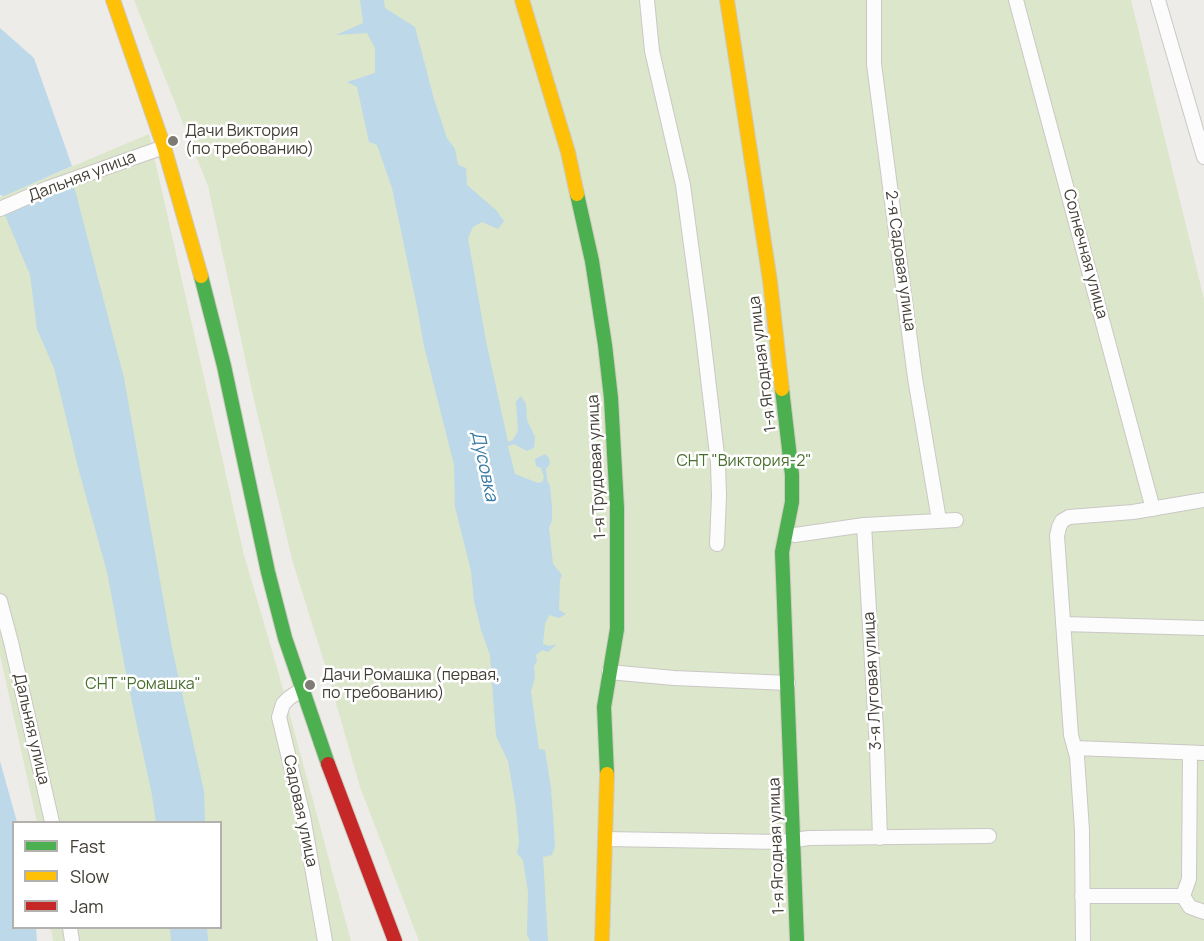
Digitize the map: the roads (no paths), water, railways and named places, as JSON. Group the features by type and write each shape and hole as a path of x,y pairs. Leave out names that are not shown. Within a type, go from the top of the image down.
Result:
{"street":[{"path":"113,0 164,147 222,355 268,572 301,690 328,768 395,941"},
{"name":"1-я Трудовая улица","path":"522,0 568,152 592,261 605,345 614,448 618,574 616,629 604,707 607,761 602,941"},
{"path":"647,0 652,51 683,185 701,319 718,463 717,544"},
{"name":"1-я Ягодная улица","path":"728,0 770,281 792,475 792,502 782,552 797,941"},
{"name":"2-я Садовая улица","path":"874,0 874,64 915,378 939,520"},
{"name":"Солнечная улица","path":"1016,0 1153,509"},
{"path":"1158,0 1204,157"},
{"name":"Дальняя улица","path":"0,209 48,188 164,147"},
{"path":"1083,941 1083,836 1075,748 1071,735 1057,536 1062,521 1069,517 1153,509 1204,500"},
{"path":"786,533 795,535 864,525 956,520"},
{"name":"3-я Луговая улица","path":"864,525 880,838"},
{"name":"Дальняя улица","path":"0,601 52,821"},
{"path":"1063,624 1204,628"},
{"path":"609,672 674,678 788,683"},
{"name":"Садовая улица","path":"301,690 282,704 279,717 303,816 325,941"},
{"path":"1075,748 1197,753 1189,879 1183,896"},
{"path":"604,839 781,842 809,838 989,836"},
{"path":"1082,896 1183,896"},
{"path":"1183,896 1190,907 1204,912"}],"water":[{"name":"Дусовка","path":"360,0 384,0 385,8 415,27 434,99 447,138 455,149 458,165 466,168 467,185 496,210 504,221 498,229 482,222 473,227 468,238 486,341 508,442 513,440 518,431 516,402 521,396 526,404 527,420 535,437 534,448 527,451 514,444 508,446 515,474 538,483 542,482 544,477 541,468 536,466 535,459 545,454 549,458 550,464 546,469 550,486 552,520 549,528 553,564 562,575 559,610 566,614 559,618 549,615 545,624 543,644 549,646 557,644 548,652 542,650 536,655 535,678 531,691 539,749 545,750 551,788 555,846 552,855 543,857 548,941 530,941 527,935 528,892 523,860 517,853 519,842 516,808 508,761 496,736 490,655 474,601 471,571 455,507 454,465 424,346 392,188 377,145 369,142 357,87 347,82 375,73 375,48 367,33 336,35 363,23"},
{"path":"0,28 34,58 72,166 4,196 0,195"},
{"path":"74,186 124,378 172,648 204,791 205,821 156,821 107,572 54,368 37,329 30,275 5,215"},
{"path":"0,761 17,821 12,821 12,929 36,929 37,941 0,941"},
{"path":"170,929 207,929 208,941 171,941"}],"place":[{"name":"Дачи Виктория (по требованию)","path":"173,141"},
{"name":"Дачи Ромашка (первая, по требованию)","path":"310,685"}],"park label":[{"name":"СНТ \"Виктория-2\"","path":"744,462"},
{"name":"СНТ \"Ромашка\"","path":"143,685"}]}
